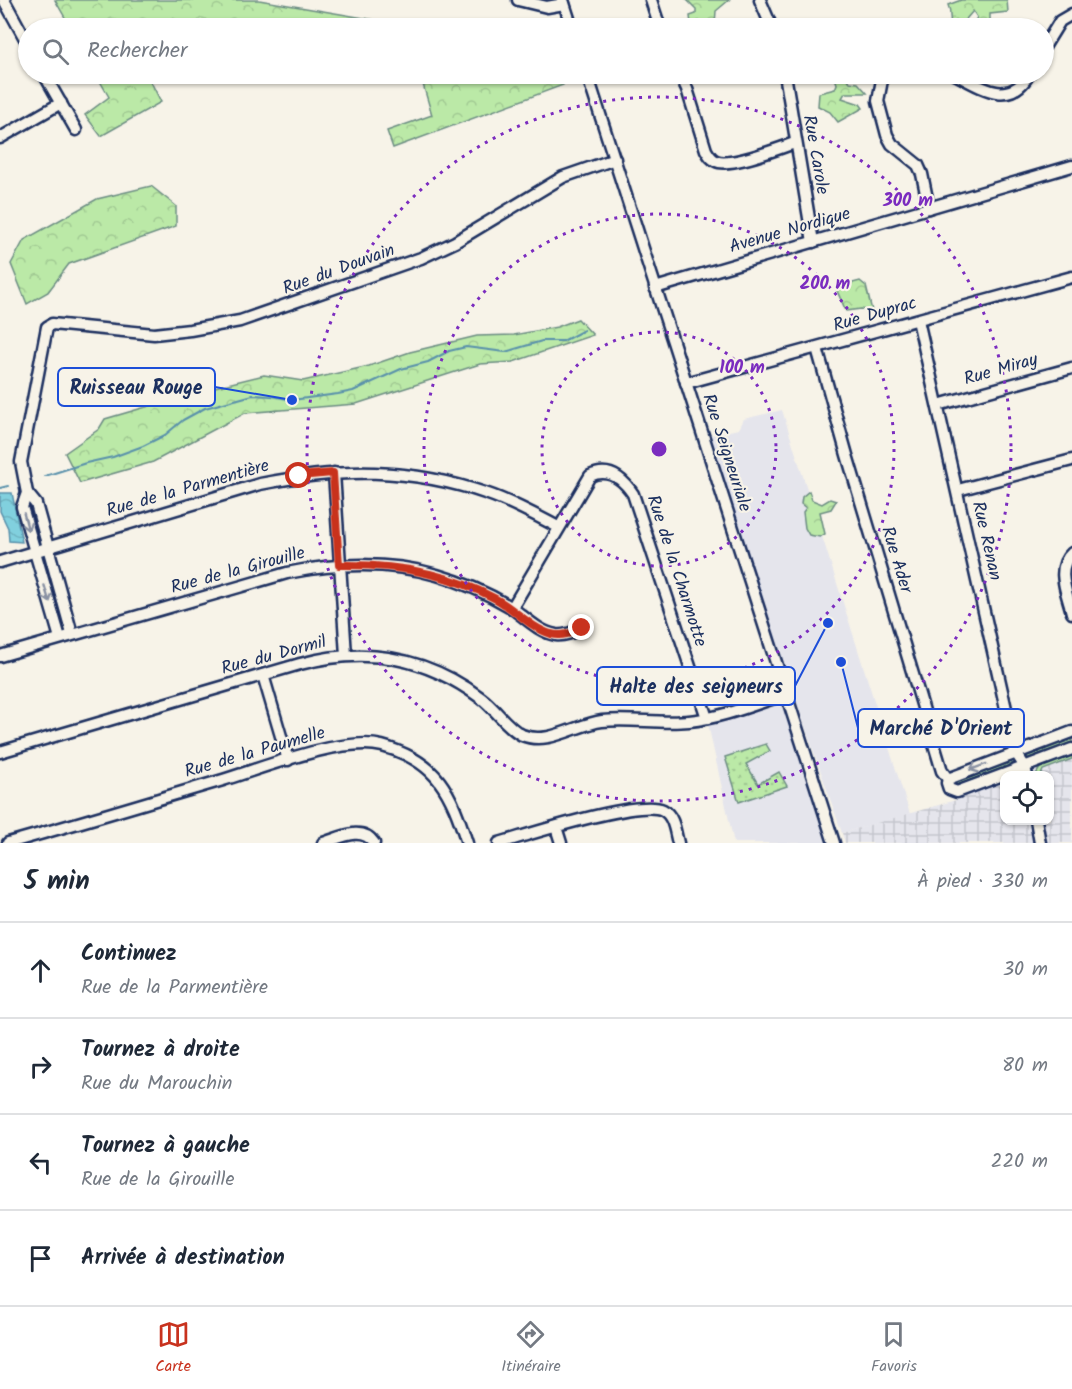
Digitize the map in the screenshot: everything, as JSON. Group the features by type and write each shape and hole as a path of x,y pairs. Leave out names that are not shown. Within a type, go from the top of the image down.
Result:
{"street":[{"path":"4,0 18,26"},
{"path":"519,0 547,7 563,2 569,18"},
{"path":"651,0 657,18"},
{"path":"760,0 768,18"},
{"path":"1054,31 1060,21 1072,14"},
{"path":"50,84 76,130"},
{"name":"Rue Seigneuriale","path":"590,84 834,843"},
{"path":"685,84 706,150 717,162 734,161 795,143"},
{"name":"Rue Carole","path":"786,84 813,242"},
{"path":"881,84 878,101 887,135 892,144 918,165 929,208"},
{"path":"977,84 996,93 1009,92 1021,84"},
{"path":"0,138 61,103"},
{"name":"Rue du Douvain","path":"27,493 21,462 47,327 52,324 154,334 240,321 421,258 455,242 563,177 615,159"},
{"name":"Avenue Nordique","path":"655,288 1072,166"},
{"name":"Rue Duprac","path":"686,383 1072,277"},
{"name":"Rue Renan","path":"918,320 1016,753 1026,771"},
{"name":"Rue Ader","path":"817,348 935,748 942,771 948,779"},
{"name":"Rue Miray","path":"938,405 1072,368"},
{"path":"958,490 1072,460"},
{"name":"Rue de la Parmentière","path":"0,562 260,484 299,476 333,473 384,472 446,481 489,494 558,527"},
{"name":"Rue de la Charmotte","path":"512,608 590,476 608,472 617,476 625,482 633,494 707,718"},
{"path":"333,473 346,655"},
{"path":"27,493 36,504 72,634"},
{"path":"27,493 22,507 60,638"},
{"path":"1072,553 1063,565 1062,573 1072,613"},
{"name":"Rue de la Girouille","path":"0,656 286,573 339,565 411,568 438,575 481,591 512,608 548,633 567,635 582,628"},
{"name":"Rue du Dormil","path":"0,751 325,657 346,655 398,658 441,673 463,684 489,704 512,728 523,735 536,738 602,721 691,721 786,694"},
{"path":"262,675 288,760"},
{"path":"1000,779 957,792 949,789 946,783 948,779 1072,732"},
{"name":"Rue de la Paumelle","path":"8,843 342,745 379,746 395,750 431,771 446,789 456,807 467,843"},
{"path":"1026,771 1072,749"},
{"path":"499,843 598,814 660,808 671,818 678,843"},
{"path":"1037,825 1040,843"},
{"path":"556,827 561,843"},
{"path":"48,832 52,843"},
{"path":"323,843 357,833 370,837 374,843"}],"shaded area":[{"path":"782,410 910,814 842,833 704,436 739,429 744,419"},
{"path":"781,701 826,843 734,843 708,724"},
{"path":"1072,749 1072,843 845,843 842,833 956,800 1000,779 1000,825 1054,825 1054,771 1017,771"}],"green space":[{"path":"55,0 259,0 364,18 65,18"},
{"path":"687,0 729,0 716,11 715,18 690,18 696,14 696,9"},
{"path":"961,0 1007,0 1008,12 990,14 990,18 977,18 973,11 967,18 950,18 948,5"},
{"path":"102,84 152,84 161,102 101,136 85,115 109,97"},
{"path":"423,84 563,84 393,148 387,131 432,115"},
{"path":"837,84 859,84 867,93 845,93 842,98 860,104 863,108 838,122 830,112 818,106 819,93 835,89"},
{"path":"151,186 176,206 176,226 69,264 48,292 27,304 11,264 24,240 97,199"},
{"path":"860,281 866,286 872,311 861,309 846,311 837,291 842,286"},
{"path":"578,319 593,335 513,362 480,364 356,404 245,413 153,462 80,483 65,453 99,429 105,419 211,388 264,375 303,381 369,366 410,352 477,336 514,335 557,327"},
{"path":"809,491 812,500 822,504 830,499 836,501 831,509 820,512 825,534 820,537 809,535 805,528 803,512 806,508 801,504 802,497"},
{"path":"45,559 61,608 62,626 60,626 46,576"},
{"path":"1072,737 1072,744 1029,760 1026,758 1027,754"},
{"path":"766,744 770,751 746,764 758,784 779,772 787,786 739,802 725,757"},
{"path":"1072,754 1072,759 1038,771 1041,766"},
{"path":"1009,761 1012,766 957,787 954,785 954,782"}],"water":[{"path":"0,493 12,493 22,542 9,541 8,528 0,511"}],"waterway":[{"path":"45,476 143,446 165,435 183,420 205,408 253,395 292,400 353,391 401,369 428,362 449,351 466,347 505,352 542,341 563,341 584,330"},
{"path":"0,488 8,486"}],"place":[{"name":"Ruisseau Rouge","path":"292,400"},
{"name":"Halte des seigneurs","path":"828,623"},
{"name":"Marché D'Orient","path":"841,662"}],"route":[{"path":"299,476 333,473 339,565 363,564 411,568 458,582 496,598 548,633 567,635 582,628"}]}
